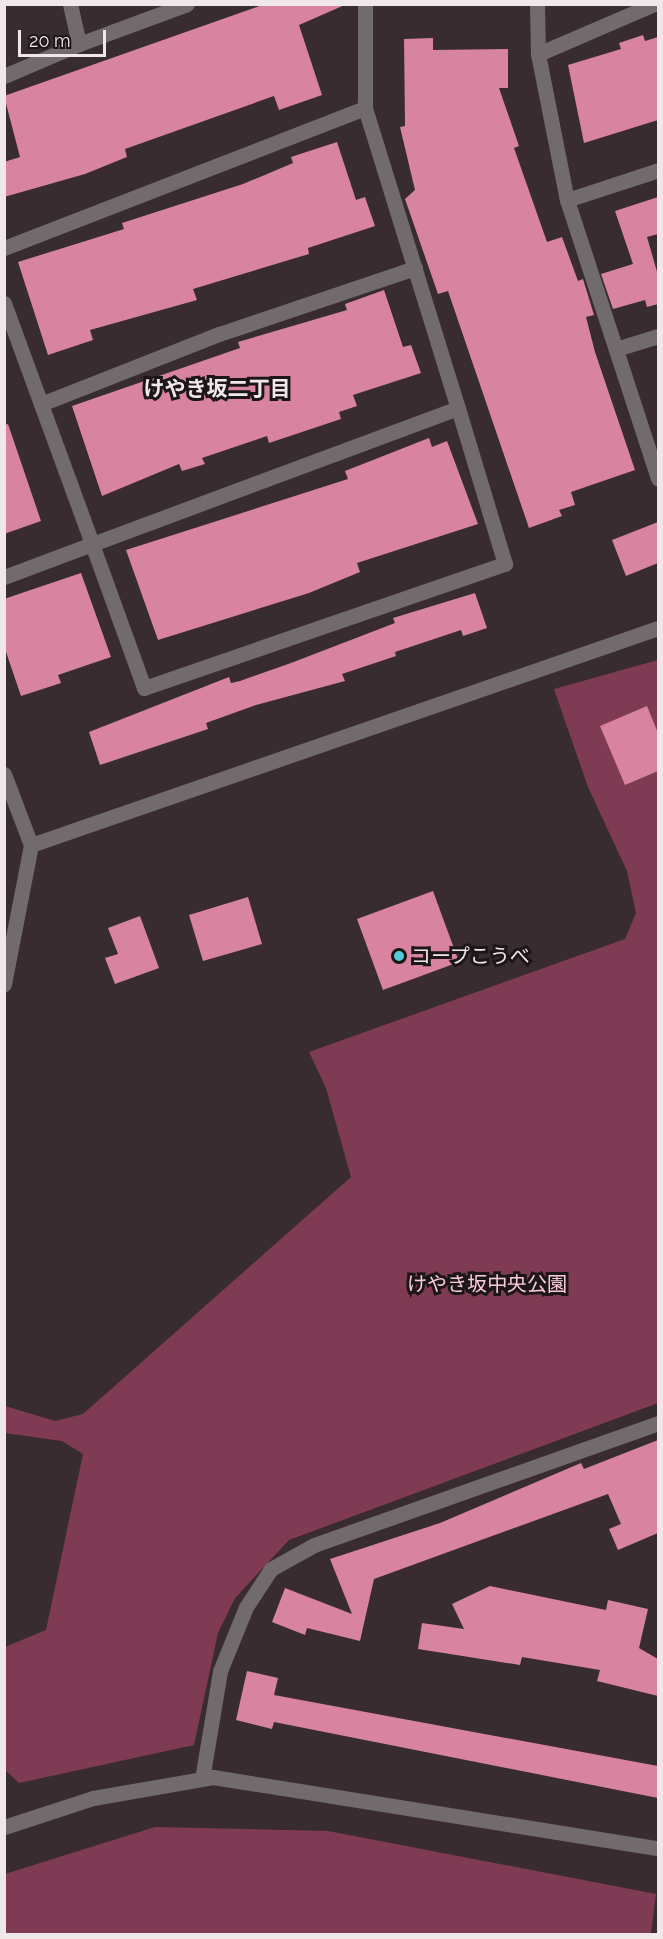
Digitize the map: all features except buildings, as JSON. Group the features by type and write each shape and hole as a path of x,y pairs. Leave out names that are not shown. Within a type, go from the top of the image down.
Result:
{"street":[{"path":"70,4 79,44"},
{"path":"4,76 79,44 187,4"},
{"path":"4,303 144,688 505,564 365,108 365,4"},
{"path":"537,4 538,54 567,200 658,478"},
{"path":"538,54 654,4"},
{"path":"4,248 365,108"},
{"path":"567,200 658,170"},
{"path":"41,404 219,334 415,268"},
{"path":"616,349 658,336"},
{"path":"4,577 458,408"},
{"path":"31,845 658,628"},
{"path":"4,774 31,845 4,984"},
{"path":"201,1779 220,1671 246,1607 271,1569 314,1545 658,1423"},
{"path":"4,1827 93,1798 201,1779 658,1848"}],"green space":[{"name":"けやき坂中央公園","path":"658,660 658,1403 289,1540 235,1598 218,1633 194,1745 19,1783 5,1770 5,1647 46,1630 83,1454 62,1441 5,1433 5,1406 55,1421 83,1414 351,1177 326,1088 309,1052 625,939 636,913 627,871 588,787 554,689"},
{"path":"155,1827 328,1831 656,1894 651,1934 5,1934 5,1874"}],"place":[{"name":"コープこうべ","path":"399,956"}],"district":[{"name":"けやき坂二丁目","path":"217,389"}]}
